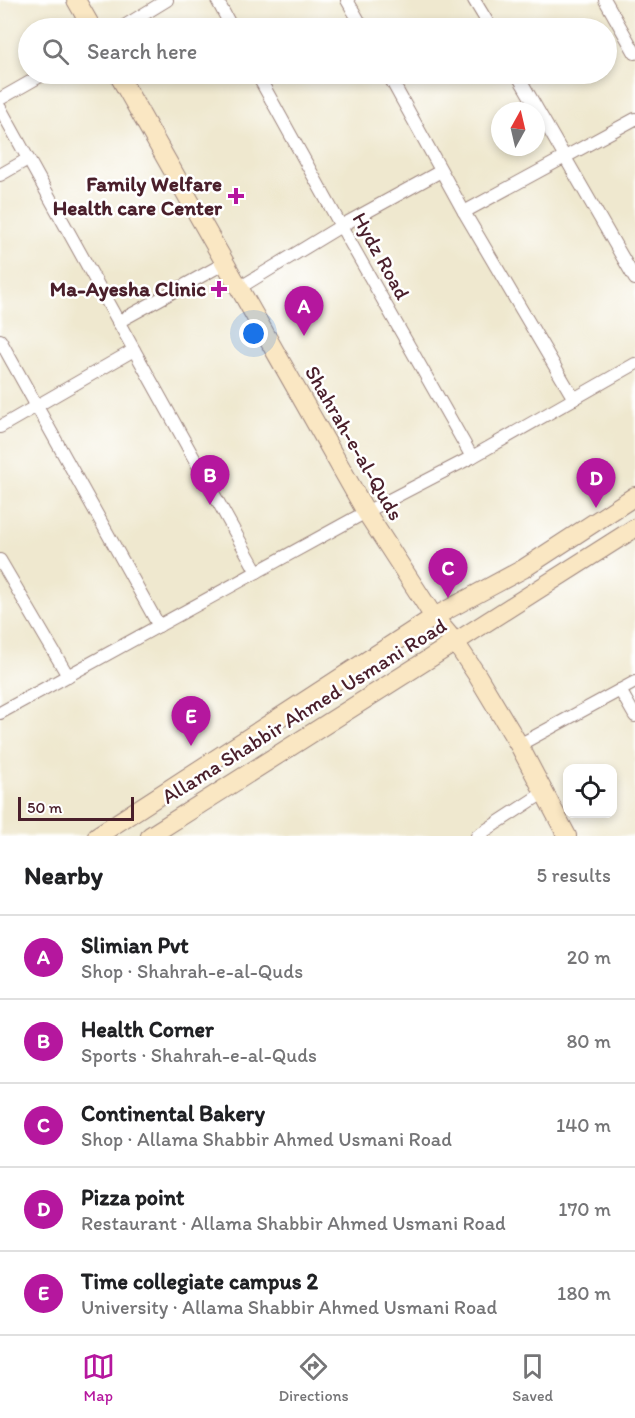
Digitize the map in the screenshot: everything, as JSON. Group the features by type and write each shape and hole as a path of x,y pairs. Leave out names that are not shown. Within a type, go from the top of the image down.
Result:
{"main road":[{"path":"76,0 86,18"},
{"name":"Shahrah-e-al-Quds","path":"124,84 366,512 434,616 477,675 519,745 567,836"},
{"name":"Allama Shabbir Ahmed Usmani Road","path":"97,836 434,616 523,568 635,496"},
{"name":"Allama Shabbir Ahmed Usmani Road","path":"150,836 635,528"}],"street":[{"path":"137,18 166,0"},
{"path":"217,0 227,18"},
{"path":"347,0 357,18"},
{"path":"474,0 485,18"},
{"path":"605,0 615,18"},
{"path":"617,21 635,53"},
{"path":"0,99 26,84"},
{"name":"Hydz Road","path":"263,84 472,457"},
{"path":"393,84 464,212 574,399"},
{"path":"523,84 635,279"},
{"path":"0,108 257,572"},
{"path":"464,212 635,119"},
{"path":"0,175 28,159"},
{"path":"239,288 341,226 441,171"},
{"path":"118,322 225,263"},
{"path":"0,340 159,626"},
{"path":"0,427 134,350"},
{"path":"0,713 366,512 472,457 635,364"},
{"path":"0,560 68,676"},
{"path":"519,745 635,682"},
{"path":"620,690 635,716"},
{"path":"477,836 543,793"}],"place":[{"name":"Family Welfare Health care Center","path":"236,196"},
{"name":"Ma-Ayesha Clinic","path":"219,289"},
{"name":"Slimian Pvt","path":"304,336"},
{"name":"Health Corner","path":"210,505"},
{"name":"Pizza point","path":"596,508"},
{"name":"Continental Bakery","path":"448,598"},
{"name":"Time collegiate campus 2","path":"191,746"}]}
